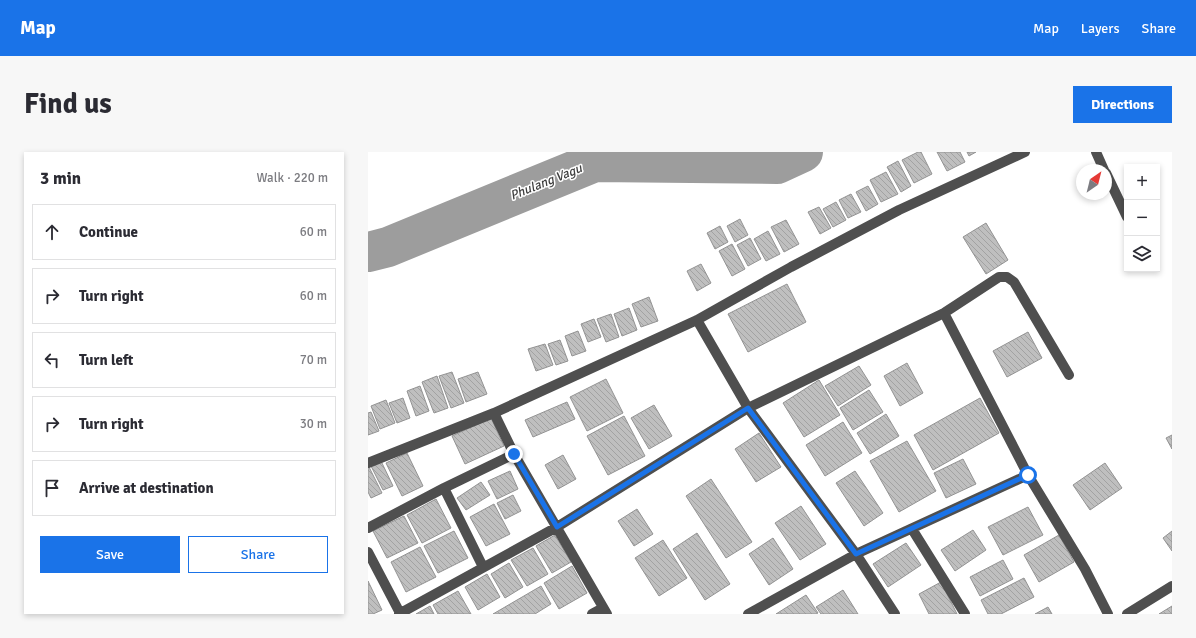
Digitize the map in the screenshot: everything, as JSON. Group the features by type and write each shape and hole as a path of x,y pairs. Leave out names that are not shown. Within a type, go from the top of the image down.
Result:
{"street":[{"path":"368,463 494,413 697,320 791,267 899,210 1025,152"},
{"path":"1096,152 1101,164"},
{"path":"1112,186 1124,211"},
{"path":"368,552 400,614 557,527 748,408 944,313 999,277 1007,277 1014,282 1069,375"},
{"path":"944,313 1028,475 1084,569 1108,614"},
{"path":"697,320 748,408 856,554 896,614"},
{"path":"494,413 514,454 605,611 592,614"},
{"path":"368,528 444,488 514,454"},
{"path":"748,614 856,554 1028,475"},
{"path":"444,488 483,567"},
{"path":"912,529 965,614"},
{"path":"1127,614 1172,586"}],"building":[{"path":"921,152 932,174 914,183 902,160"},
{"path":"937,152 960,152 965,162 947,171"},
{"path":"967,152 976,152 969,156"},
{"path":"898,161 911,186 901,192 887,167"},
{"path":"886,172 898,194 881,202 870,180"},
{"path":"868,186 878,204 866,211 856,192"},
{"path":"851,194 861,212 848,218 839,200"},
{"path":"836,202 846,220 833,227 823,209"},
{"path":"819,207 831,228 820,234 808,212"},
{"path":"740,219 748,235 735,242 727,226"},
{"path":"786,220 799,244 784,252 771,227"},
{"path":"986,223 1008,260 986,274 963,237"},
{"path":"720,226 728,242 715,249 707,233"},
{"path":"768,231 780,254 766,261 754,239"},
{"path":"750,238 761,259 748,266 737,245"},
{"path":"732,244 745,269 732,276 719,251"},
{"path":"701,264 711,283 697,291 687,271"},
{"path":"787,284 806,322 748,352 728,314"},
{"path":"649,297 658,321 641,327 632,304"},
{"path":"629,308 637,330 622,336 614,314"},
{"path":"611,314 619,337 606,342 597,319"},
{"path":"594,319 601,337 588,342 581,324"},
{"path":"578,331 586,351 572,356 565,336"},
{"path":"1028,332 1042,358 1007,377 993,351"},
{"path":"560,340 568,361 556,365 548,344"},
{"path":"545,344 553,365 536,371 528,349"},
{"path":"907,363 923,393 900,406 884,376"},
{"path":"859,366 871,385 838,406 825,386"},
{"path":"452,372 464,403 451,408 439,376"},
{"path":"478,372 487,394 466,402 458,379"},
{"path":"437,376 448,408 434,413 422,382"},
{"path":"606,379 623,413 587,431 570,397"},
{"path":"819,380 840,415 804,437 783,403"},
{"path":"420,386 429,411 416,416 407,391"},
{"path":"869,390 883,412 853,430 840,408"},
{"path":"403,398 410,418 397,423 389,403"},
{"path":"980,398 999,433 933,470 914,435"},
{"path":"386,400 395,423 380,429 371,406"},
{"path":"567,402 575,419 533,437 525,420"},
{"path":"654,405 672,436 649,449 631,418"},
{"path":"371,412 379,431 368,435 368,413"},
{"path":"886,414 899,436 870,454 857,433"},
{"path":"624,416 645,456 608,475 587,436"},
{"path":"491,418 504,446 465,464 452,436"},
{"path":"843,422 862,453 825,476 806,445"},
{"path":"759,433 781,467 756,482 735,449"},
{"path":"1172,435 1172,449 1166,438"},
{"path":"907,441 936,491 899,512 870,461"},
{"path":"407,453 423,486 402,496 386,463"},
{"path":"563,455 576,479 558,489 545,465"},
{"path":"963,459 976,484 946,498 934,473"},
{"path":"381,461 393,486 383,490 371,466"},
{"path":"1105,463 1122,488 1090,510 1073,485"},
{"path":"368,465 382,493 371,498 368,492"},
{"path":"510,471 518,489 497,499 488,481"},
{"path":"855,471 883,513 864,526 836,483"},
{"path":"711,479 752,542 726,558 686,496"},
{"path":"481,482 490,495 466,510 457,498"},
{"path":"513,495 521,511 505,519 497,503"},
{"path":"436,499 451,528 422,543 407,515"},
{"path":"494,504 510,534 486,546 470,517"},
{"path":"801,506 826,544 800,560 775,523"},
{"path":"1028,507 1043,535 1003,555 988,527"},
{"path":"637,509 653,534 634,546 618,521"},
{"path":"404,516 418,543 387,558 373,531"},
{"path":"973,530 986,550 955,571 941,550"},
{"path":"454,531 468,558 438,573 424,546"},
{"path":"1172,531 1172,551 1163,538"},
{"path":"697,533 730,584 705,600 673,549"},
{"path":"555,535 571,562 552,573 536,546"},
{"path":"1059,535 1074,562 1039,582 1024,555"},
{"path":"773,538 793,569 769,585 749,554"},
{"path":"663,540 687,578 659,596 635,558"},
{"path":"906,543 921,565 888,587 873,564"},
{"path":"420,547 436,577 406,592 391,562"},
{"path":"533,548 548,574 527,586 511,560"},
{"path":"1003,560 1013,579 980,596 970,577"},
{"path":"509,563 523,587 505,598 491,574"},
{"path":"572,566 587,593 559,609 544,583"},
{"path":"487,574 500,597 478,610 465,587"},
{"path":"1024,578 1034,597 1001,614 988,614 981,600"},
{"path":"368,581 382,610 373,614 368,614"},
{"path":"941,582 957,614 929,614 919,594"},
{"path":"541,586 551,604 535,614 493,614"},
{"path":"843,590 858,614 821,614 816,607"},
{"path":"458,591 471,614 438,614 433,605"},
{"path":"806,595 818,613 776,614"},
{"path":"430,606 434,614 416,614"},
{"path":"1172,606 1172,614 1159,614"},
{"path":"1048,607 1052,614 1035,614"}],"waterway":[{"name":"Phulang Vagu","path":"368,252 388,247 595,162 777,164 803,152"}],"route":[{"path":"514,454 557,527 748,408 856,554 1028,475"}]}
